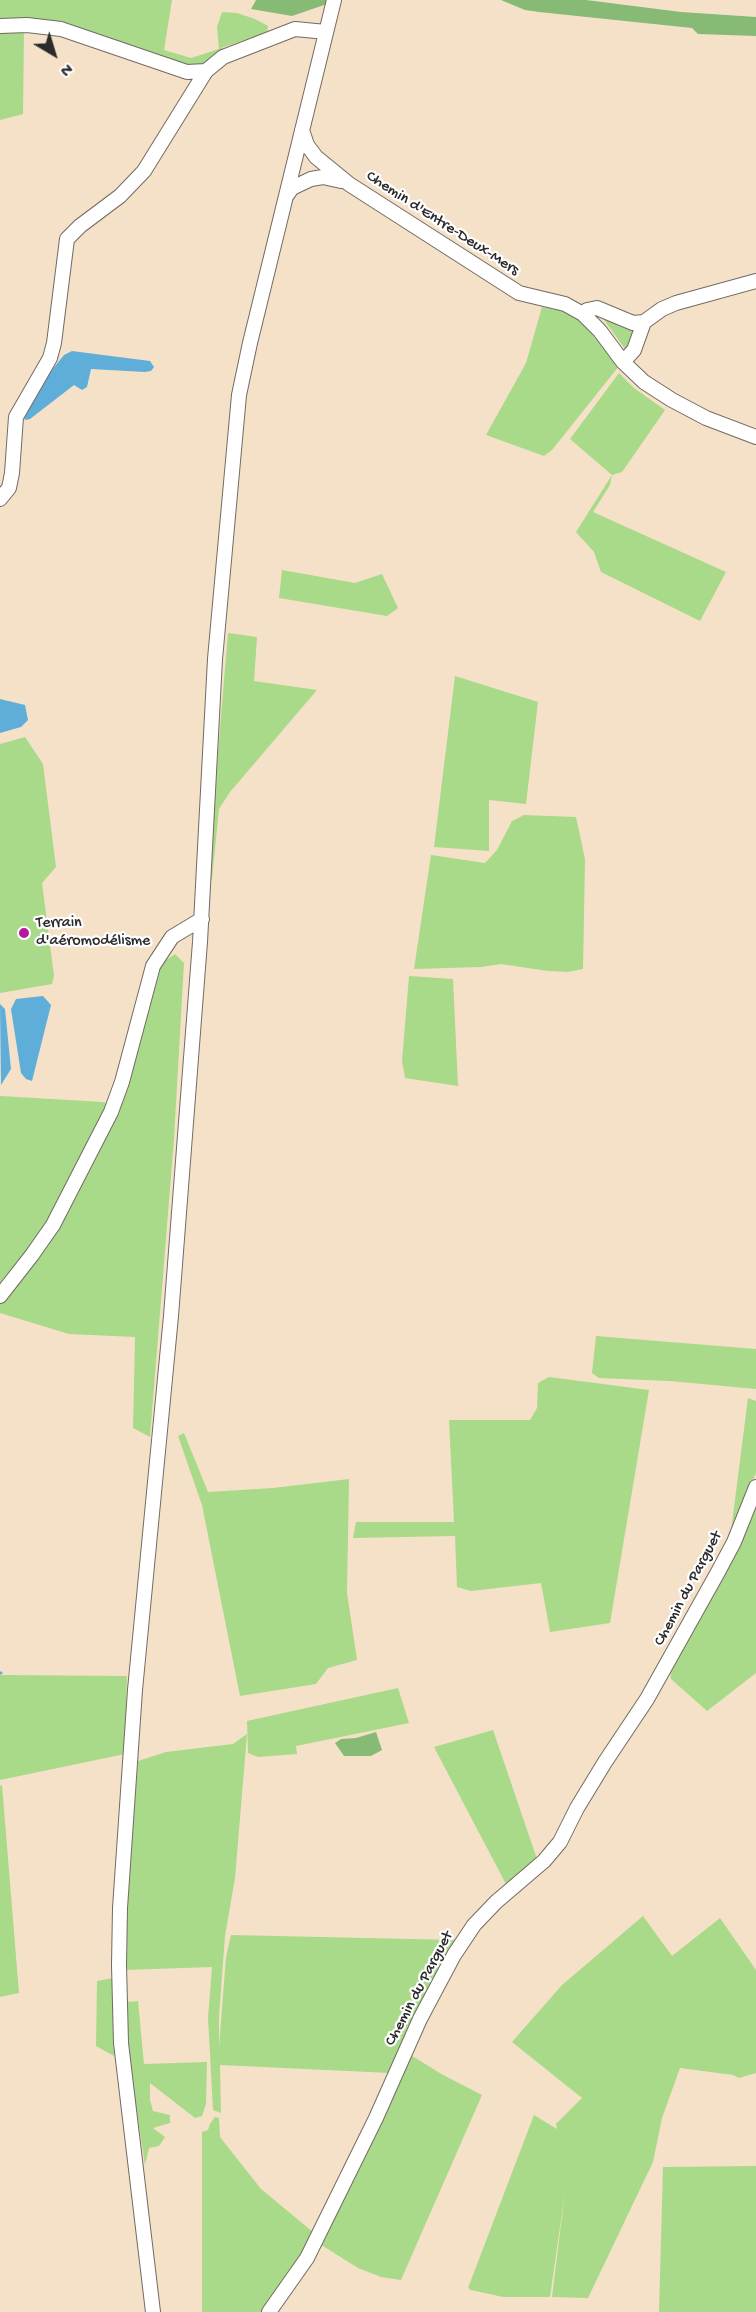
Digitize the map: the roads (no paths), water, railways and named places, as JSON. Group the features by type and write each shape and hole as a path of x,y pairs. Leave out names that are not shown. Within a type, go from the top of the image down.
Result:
{"street":[{"path":"153,2312 121,2043 120,1908 133,1723 171,1316 202,919 215,659 239,395 334,0"},
{"path":"0,26 27,25 61,29 187,72 206,71"},
{"path":"0,499 9,488 12,473 16,417 50,358 54,343 67,239 80,226 120,196 144,171 206,71 223,57 295,29 326,32"},
{"name":"Chemin d'Entre-Deux-Mers","path":"302,130 307,145 316,157 349,184 519,293 565,304 583,314 600,331 623,362 644,382 706,418 756,437"},
{"name":"Chemin d'Entre-Deux-Mers","path":"330,169 316,162 303,160 294,164 304,176 334,178 349,184"},
{"path":"287,195 292,188 302,182 317,178"},
{"path":"583,314 587,310 597,308 633,323 644,322 662,309 676,303 756,282"},
{"path":"623,362 634,350 644,322"},
{"path":"0,1296 27,1263 53,1225 111,1112 122,1082 153,966 172,938 202,919"},
{"name":"Chemin du Parguet","path":"269,2312 307,2258 376,2118 420,2019 454,1955 474,1925 496,1902 544,1861 560,1842 594,1781 647,1699 718,1572 734,1542 756,1487"}],"water":[{"path":"72,351 150,361 154,367 151,371 145,372 91,369 87,387 82,390 74,385 30,419 25,420 23,415 31,396 64,355"},
{"path":"0,699 25,705 28,720 21,727 0,733"},
{"path":"43,996 51,1005 32,1081 26,1079 21,1073 11,1009 16,999"},
{"path":"0,1004 5,1009 11,1069 1,1085"}],"place":[{"name":"Terrain d'aéromodélisme","path":"24,933"}]}
